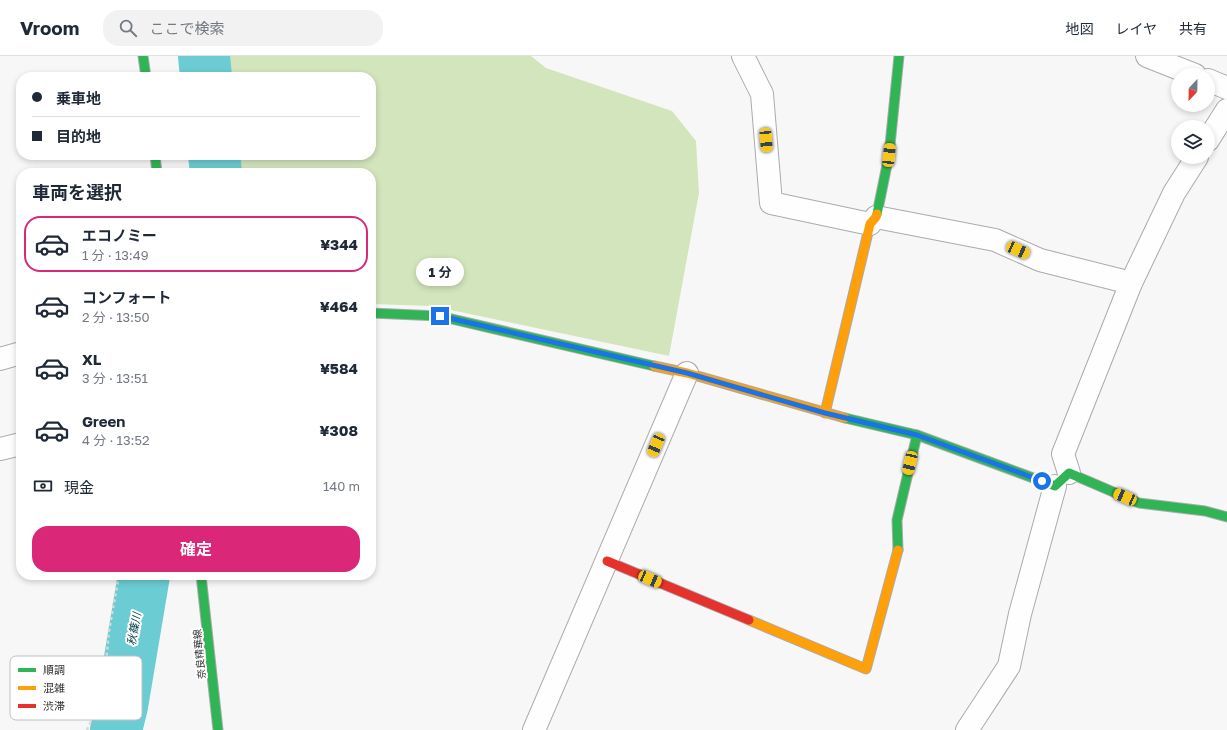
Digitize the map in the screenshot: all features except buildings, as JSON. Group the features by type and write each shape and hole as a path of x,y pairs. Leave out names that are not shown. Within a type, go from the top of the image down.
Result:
{"street":[{"path":"143,56 145,72"},
{"path":"743,56 762,94 771,203 996,240 1040,260 1131,283"},
{"path":"825,413 889,155 899,56"},
{"path":"1147,56 1177,68"},
{"path":"1215,83 1227,88"},
{"path":"1215,129 1227,110"},
{"path":"967,730 1009,666 1020,614 1062,479 1063,454 1131,283 1174,193 1193,164"},
{"path":"376,313 440,316 687,373 825,413 917,435 1139,503 1205,511 1227,517"},
{"path":"0,360 16,355"},
{"path":"534,730 687,373"},
{"path":"607,561 866,669 899,548 897,520 917,435"},
{"path":"0,449 16,445"},
{"name":"奈良精華線","path":"202,580 218,730"}],"path":[{"path":"107,656 109,631 118,580"},
{"path":"87,730 92,720"}],"green space":[{"path":"221,56 531,56 546,68 672,111 696,141 699,193 669,356 432,306 376,304 376,168 240,168 239,160 376,160 376,72 224,72"}],"waterway":[{"name":"秋篠川","path":"204,56 206,72"},
{"name":"秋篠川","path":"215,160 215,168"},
{"name":"秋篠川","path":"130,656 143,580"},
{"name":"秋篠川","path":"116,730 118,720"}],"traffic: fast":[{"path":"143,56 145,72"},
{"path":"877,214 889,155 899,56"},
{"path":"156,160 156,168"},
{"path":"376,313 439,316 654,366"},
{"path":"845,418 917,435 1055,486 1069,473 1139,503 1205,511 1227,517"},
{"path":"898,550 897,520 917,435"},
{"path":"202,580 218,730"}],"traffic: slow":[{"path":"825,413 870,224 877,214"},
{"path":"654,366 687,373 845,418"},
{"path":"749,620 866,669 898,550"}],"traffic: jam":[{"path":"607,561 749,620"}],"route":[{"path":"440,316 687,373 825,413 917,435 1042,481"}]}
